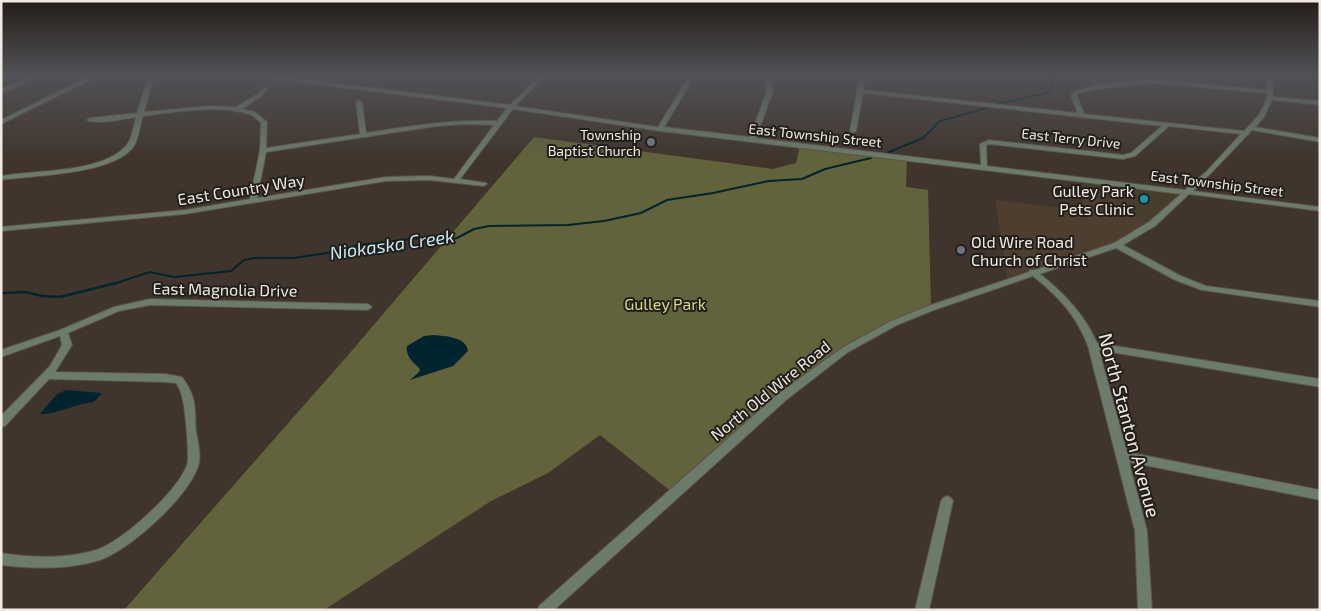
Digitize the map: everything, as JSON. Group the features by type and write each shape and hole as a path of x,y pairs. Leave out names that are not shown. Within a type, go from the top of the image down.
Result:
{"street":[{"path":"2,121 41,103"},
{"path":"1,178 82,168 125,152 131,145 144,103"},
{"path":"236,110 248,103"},
{"path":"359,103 363,135"},
{"name":"East Township Street","path":"475,103 660,129 1320,209"},
{"path":"456,180 515,103"},
{"path":"660,129 676,103"},
{"path":"752,140 766,103"},
{"path":"853,131 858,103"},
{"path":"971,103 1320,140"},
{"path":"1077,103 1081,114"},
{"name":"North Old Wire Road","path":"544,610 775,403 840,354 894,323 950,300 1117,245 1152,224 1205,176 1261,117 1267,103"},
{"path":"90,120 104,120 187,108 236,110 253,113 262,119 263,150 253,201"},
{"path":"263,150 452,122 498,123"},
{"name":"East Terry Drive","path":"984,167 982,148 983,144 988,142 1123,157 1133,155 1168,124"},
{"path":"1205,176 1205,184 1209,189 1237,198"},
{"name":"East Country Way","path":"1,229 148,216 386,179 418,178 484,184"},
{"path":"1117,245 1178,278 1205,288 1320,304"},
{"name":"North Stanton Avenue","path":"1032,272 1074,308 1085,325 1093,346 1141,531 1145,610"},
{"name":"East Magnolia Drive","path":"1,354 63,332 117,309 156,301 368,307"},
{"path":"1,423 60,358 67,345 63,332"},
{"path":"1093,346 1320,383"},
{"path":"1,559 61,562 101,554 129,538 153,516 185,479 194,464 187,391 178,380 165,378 46,375"},
{"path":"1122,456 1320,495"},
{"path":"922,610 947,501"}],"shaded area":[{"path":"1083,179 1188,192 1152,224 1083,191"},
{"path":"1083,191 1152,224 1117,245 1008,281 995,200 1082,210"}],"green space":[{"name":"Gulley Park","path":"534,137 773,169 796,163 800,146 907,157 906,187 928,190 931,308 845,350 673,493 600,435 548,473 491,501 324,610 124,610 349,354"}],"water":[{"path":"434,335 460,340 467,346 468,351 453,366 410,380 420,369 408,356 407,346 424,336"},
{"path":"66,390 102,393 94,402 40,414 57,394"}],"waterway":[{"name":"Niokaska Creek","path":"997,104 1004,103"},
{"name":"Niokaska Creek","path":"887,153 923,138 940,121 990,107"},
{"name":"Niokaska Creek","path":"113,284 150,272 174,277 231,271 244,260 254,258 293,258 341,251 358,245 420,238 444,241 457,238 474,229 489,226 568,225 604,221 641,213 667,200 713,193 769,181 802,179 825,169 871,158"},
{"name":"Niokaska Creek","path":"1,293 26,292 42,296 60,297 116,283"}],"place":[{"name":"Township Baptist Church","path":"651,142"},
{"name":"Gulley Park Pets Clinic","path":"1144,199"},
{"name":"Old Wire Road Church of Christ","path":"961,250"}]}
